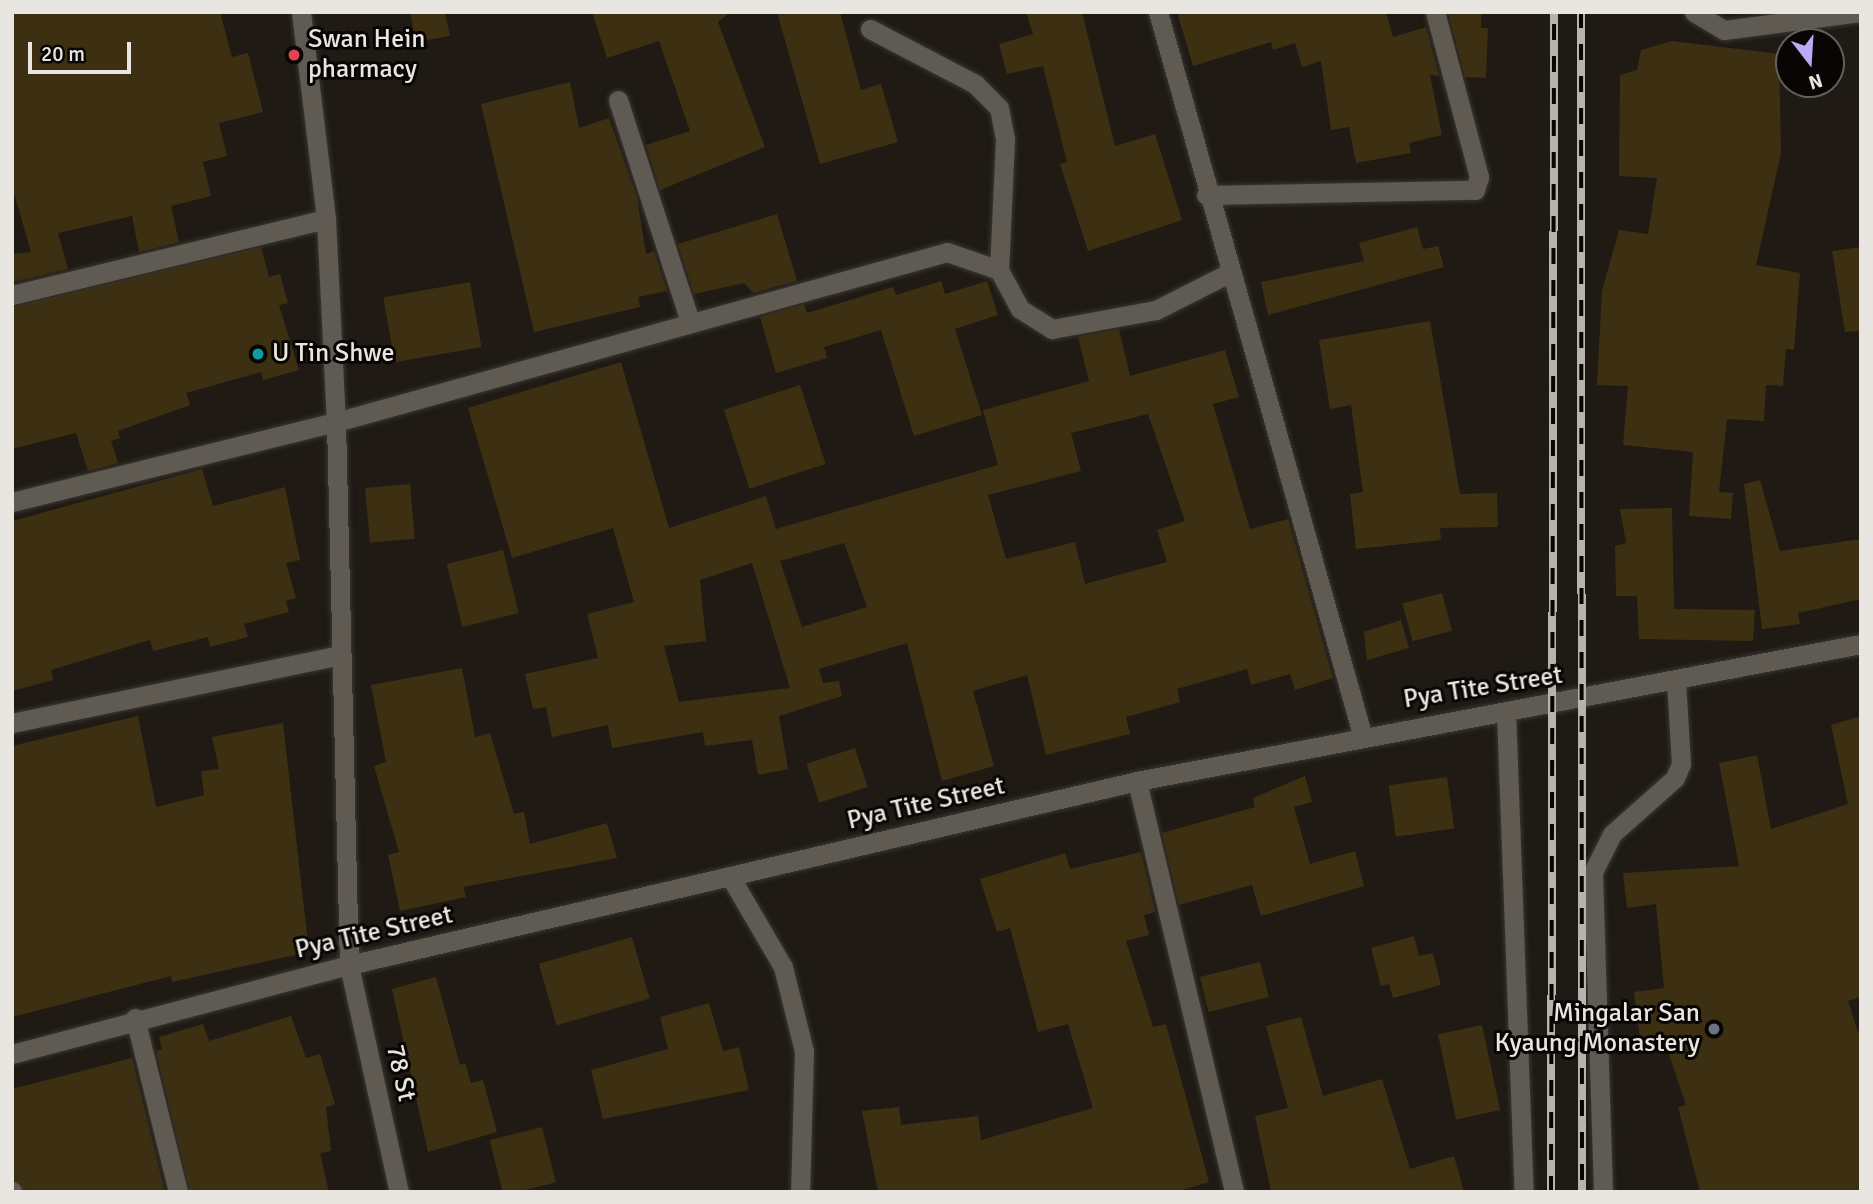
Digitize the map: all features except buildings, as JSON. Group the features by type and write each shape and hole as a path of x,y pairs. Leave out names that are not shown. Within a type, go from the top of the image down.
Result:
{"street":[{"name":"78 St","path":"301,12 326,219 336,422 349,965 399,1192"},
{"path":"1158,12 1206,195 1231,272 1362,734"},
{"path":"1206,195 1475,190 1479,177 1435,12"},
{"path":"1694,12 1724,30 1860,12"},
{"path":"870,29 975,84 999,108 1005,139 999,270 1020,309 1052,329 1156,310 1231,272"},
{"path":"618,100 690,321"},
{"path":"12,295 326,219"},
{"path":"12,502 336,422 690,321 947,252 999,270"},
{"name":"Pya Tite Street","path":"12,1054 135,1018 349,965 732,878 1137,781 1362,734 1506,712 1861,645"},
{"path":"12,723 340,655"},
{"path":"1603,1192 1592,872 1612,834 1675,778 1681,764 1676,681"},
{"path":"1506,712 1524,1192"},
{"path":"1137,781 1234,1192"},
{"path":"732,878 783,967 804,1051 800,1192"},
{"path":"135,1018 178,1192"}],"railway":[{"path":"1551,1192 1554,12"},
{"path":"1581,12 1582,1192"}],"place":[{"name":"Swan Hein pharmacy","path":"294,55"},
{"name":"U Tin Shwe","path":"258,354"},
{"name":"Mingalar San Kyaung Monastery","path":"1714,1029"}]}
